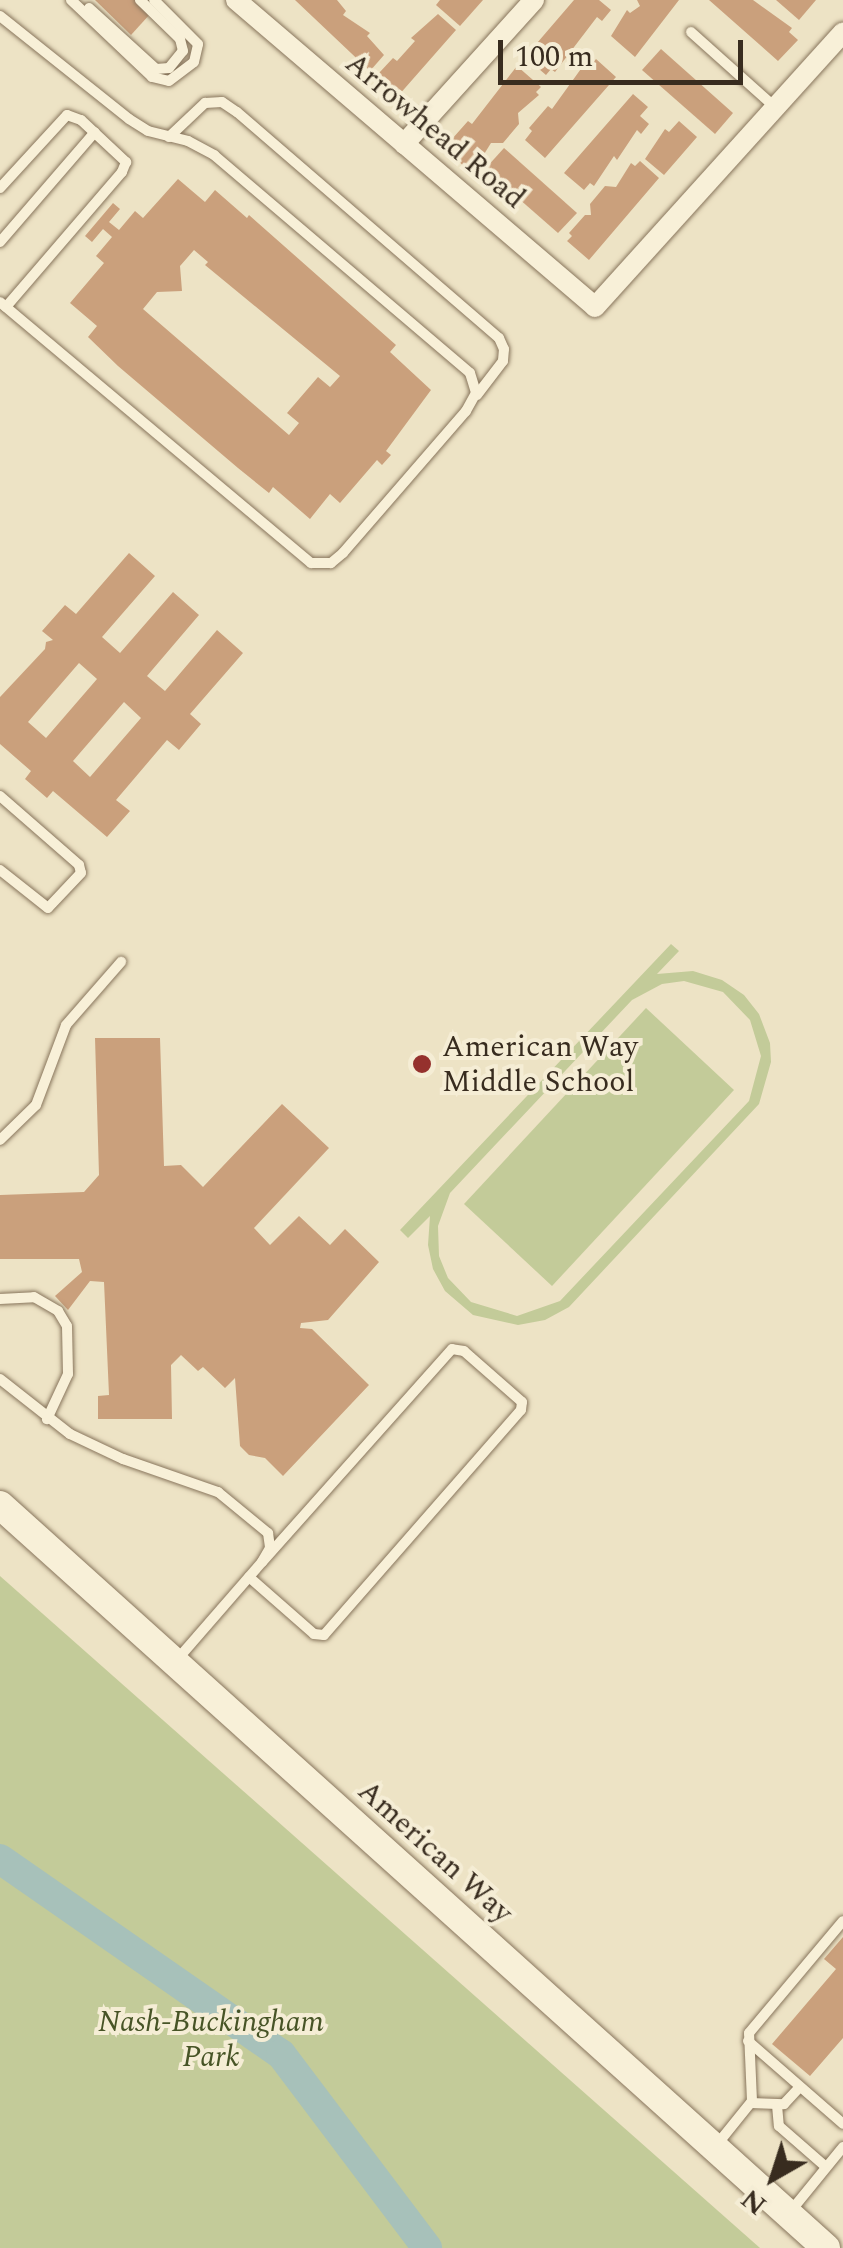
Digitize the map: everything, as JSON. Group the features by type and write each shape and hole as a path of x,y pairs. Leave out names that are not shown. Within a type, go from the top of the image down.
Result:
{"main road":[{"name":"American Way","path":"0,1504 826,2248"}],"street":[{"name":"Arrowhead Road","path":"236,0 595,306 776,107"},
{"path":"404,144 534,0"},
{"path":"776,107 843,33"}],"lane":[{"path":"75,3 90,8 156,68 169,68 183,51 180,40 140,0"},
{"path":"75,3 152,76 169,82 194,62 198,44 154,0"},
{"path":"0,16 104,102 148,131 205,148 470,372 476,385 475,397"},
{"path":"691,32 776,107"},
{"path":"0,188 65,116 76,116 124,157 124,170 3,305 311,563 331,562 343,553 475,397 503,361 504,349 499,338 222,102 205,103 169,137"},
{"path":"0,242 95,132"},
{"path":"0,796 79,865 81,873 48,908 0,870"},
{"path":"0,1140 36,1104 66,1025 122,962"},
{"path":"0,1299 34,1297 58,1312 67,1326 68,1374 47,1419"},
{"path":"175,1662 262,1562 452,1349 464,1351 522,1402 521,1410 326,1634 314,1634 249,1577"},
{"path":"0,1379 47,1419 108,1453 202,1484 233,1502 268,1533 270,1548 262,1562"},
{"path":"715,2148 751,2103 748,2042 756,2024 843,1921"},
{"path":"748,2042 843,2124"},
{"path":"751,2103 786,2102 800,2086"},
{"path":"776,2105 779,2126 826,2167"},
{"path":"788,2214 843,2147"}],"green space":[{"path":"671,944 679,951 657,974 693,971 722,980 744,995 759,1014 770,1043 771,1062 759,1104 569,1307 545,1320 518,1325 473,1315 445,1291 433,1269 428,1245 430,1216 408,1238 400,1230","holes":["684,981 723,992 750,1020 761,1056 749,1101 560,1301 517,1316 471,1302 448,1278 439,1256 438,1226 450,1193 632,1000 662,984"]},
{"path":"646,1008 734,1090 552,1286 464,1204"},
{"name":"Nash-Buckingham Park","path":"0,1576 760,2248 0,2248"}],"building":[{"path":"95,0 137,0 151,13 131,35"},
{"path":"295,0 337,0 346,11 343,15 370,33 367,36 384,55 370,71"},
{"path":"440,0 483,0 460,26 436,5"},
{"path":"574,0 599,0 611,10 602,21 597,17 555,72 551,69 546,75 525,57"},
{"path":"637,0 679,0 635,57 611,36 627,10 630,13 640,6"},
{"path":"709,0 753,0 792,28 789,32 798,40 778,61"},
{"path":"776,0 816,0 799,20"},
{"path":"438,14 456,30 391,104 372,88 382,76 379,73 393,58 397,61 415,41 411,38"},
{"path":"661,49 733,113 715,134 642,70"},
{"path":"596,59 616,77 545,158 525,140 532,131 529,128 548,106 552,109 583,66 587,70"},
{"path":"517,66 541,87 536,92 539,95 518,113 519,124 503,143 491,143 476,167 473,164 468,170 444,148 468,121 472,124"},
{"path":"633,94 648,107 640,116 649,124 641,134 637,130 617,160 614,156 594,186 590,183 584,190 564,173"},
{"path":"679,121 697,137 664,175 645,159 665,129 669,132"},
{"path":"504,148 577,213 558,233 485,169"},
{"path":"640,161 659,178 589,260 567,241 572,236 569,233 585,215 591,215 590,204 605,186 616,187 631,163 635,166"},
{"path":"178,179 205,202 215,190 247,218 249,215 396,345 390,352 431,390 386,451 391,455 382,465 377,460 340,503 330,494 310,519 273,487 269,493 88,337 97,326 70,303 104,263 96,256 112,237 103,229 92,242 85,236 113,203 120,209 109,222 119,230 135,211 143,218","holes":["194,250 208,262 205,265 340,376 330,387 318,377 287,413 299,423 289,435 143,309 157,292 182,291 180,266"]},
{"path":"129,553 155,576 102,637 120,653 173,592 199,615 147,676 165,691 217,630 243,653 190,714 201,724 179,750 167,740 116,800 130,811 107,837 53,791 47,798 25,779 31,771 0,744 0,697 45,649 46,642 53,640 42,631 65,605 76,614","holes":["79,663 97,679 46,738 28,722","124,702 141,718 90,777 73,761"]},
{"path":"95,1038 160,1038 164,1166 181,1165 203,1187 282,1104 329,1148 254,1228 270,1245 299,1216 330,1245 345,1229 379,1262 328,1320 301,1323 300,1328 312,1329 369,1385 283,1476 265,1458 249,1455 240,1446 235,1378 225,1388 203,1367 198,1371 181,1355 171,1365 172,1419 98,1419 98,1396 109,1395 104,1282 90,1281 68,1310 55,1296 82,1272 79,1259 0,1259 0,1195 84,1192 99,1175"},
{"path":"843,1937 843,2038 810,2076 772,2044 836,1969 824,1959"}],"waterway":[{"path":"0,1859 281,2054 427,2248"}],"place":[{"name":"American Way Middle School","path":"422,1064"}]}
